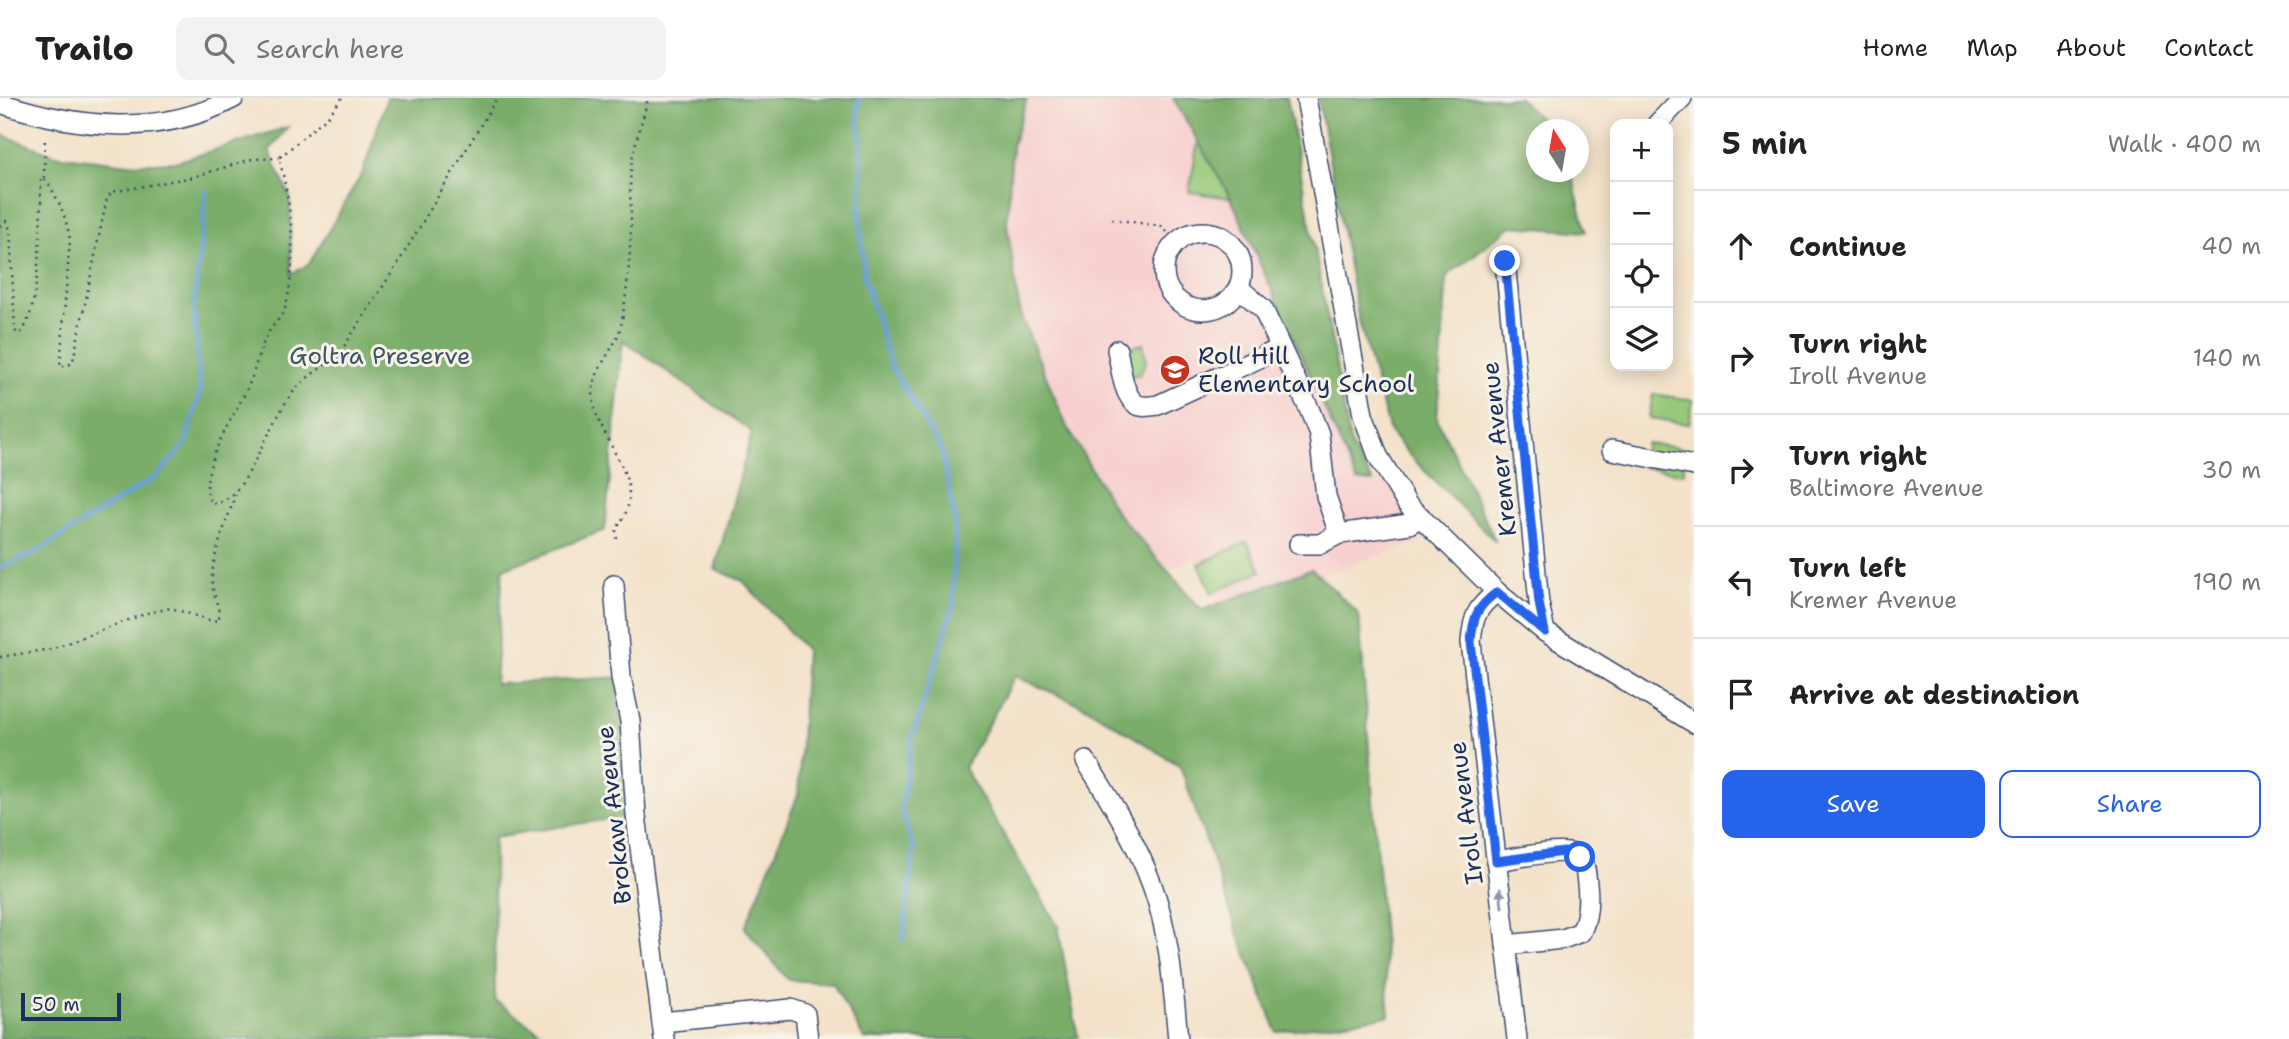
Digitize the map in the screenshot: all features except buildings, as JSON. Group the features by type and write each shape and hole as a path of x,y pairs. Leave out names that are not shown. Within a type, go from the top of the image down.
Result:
{"street":[{"path":"0,103 73,123 127,125 178,118 234,98"},
{"path":"1306,98 1363,415 1378,456 1393,484 1407,504 1497,592 1545,632 1694,723"},
{"path":"1662,119 1682,98"},
{"path":"1202,231 1216,233 1236,248 1241,261 1239,288 1231,299 1206,310 1180,303 1169,289 1164,276 1170,250 1177,241 1189,234 1202,231"},
{"name":"Kremer Avenue","path":"1505,261 1539,603 1545,632"},
{"path":"1239,288 1263,309 1319,434 1326,496 1339,534"},
{"path":"1117,350 1128,395 1143,407 1158,405 1281,348"},
{"path":"1612,450 1694,466"},
{"path":"1299,544 1320,544 1339,534 1409,524 1421,517"},
{"name":"Brokaw Avenue","path":"614,585 621,677 630,721 636,815 663,1030"},
{"name":"Iroll Avenue","path":"1497,592 1481,604 1472,627 1471,642 1517,1039"},
{"path":"1086,761 1121,819 1152,886 1169,951 1178,1039"},
{"path":"1496,861 1574,853 1584,864 1587,880 1587,913 1581,932 1563,939 1506,946"},
{"path":"663,1030 792,1009 805,1014 808,1039"}],"path":[{"path":"45,136 44,178 56,195 67,222 70,240 60,366 68,366 73,361 107,198 112,192 193,177 252,159 279,158 329,115 342,98"},
{"path":"0,657 51,649 147,613 172,608 212,621 219,620 220,609 212,582 216,555 237,491 293,391 336,357 343,348 400,260 497,98"},
{"path":"617,539 616,529 621,523 629,500 629,489 615,451 599,421 593,394 601,364 620,330 631,241 631,169 648,98"},
{"path":"237,491 222,503 212,504 207,497 206,481 216,449 249,384 266,336 286,308 292,222 279,158"},
{"path":"0,226 6,221 10,229 15,331 19,334 24,331 30,317 36,283 41,179 44,178"},
{"path":"1112,219 1161,226 1177,241"}],"shaded area":[{"name":"Roll Hill Elementary School","path":"1027,98 1173,98 1231,198 1357,481 1393,484 1440,535 1219,608 1194,556 1169,571 1116,512 1066,425 1020,314 1007,224 1012,146"}],"green space":[{"name":"Goltra Preserve","path":"387,98 1027,98 1012,146 1007,224 1020,314 1066,425 1116,512 1202,610 1312,569 1359,614 1389,1016 1277,1032 1239,936 1180,766 1088,708 1015,676 964,768 1058,926 1078,1037 864,1039 833,983 788,980 745,928 798,795 806,650 743,581 715,569 752,432 623,340 605,530 503,569 495,684 621,677 636,815 494,837 495,1001 551,1039 0,1039 0,134 55,155 128,164 176,162 288,127 269,151 290,197 291,274 309,264 363,172"},
{"path":"1173,98 1287,98 1351,446 1373,482 1357,481 1231,198"},
{"path":"1318,98 1519,98 1540,119 1526,119 1526,182 1574,182 1586,232 1511,226 1447,276 1437,419 1496,542 1412,458 1390,432 1359,321"},
{"path":"1198,141 1231,198 1189,192"},
{"path":"1143,344 1146,361 1140,374 1130,376 1122,349"},
{"path":"1653,394 1693,400 1689,424 1649,418"},
{"path":"1646,443 1686,449 1683,473 1642,467"},
{"path":"1247,542 1261,571 1212,593 1199,564"}],"waterway":[{"path":"860,98 857,109 862,159 860,212 864,277 891,366 941,449 955,520 953,607 912,739 901,809 914,849 903,939"},
{"path":"0,568 36,552 157,476 185,445 200,393 194,304 206,192"}],"place":[{"name":"Roll Hill Elementary School","path":"1175,370"}],"route":[{"path":"1505,261 1539,603 1545,632 1497,592 1481,604 1472,627 1471,642 1496,861 1564,852 1580,857"}]}
